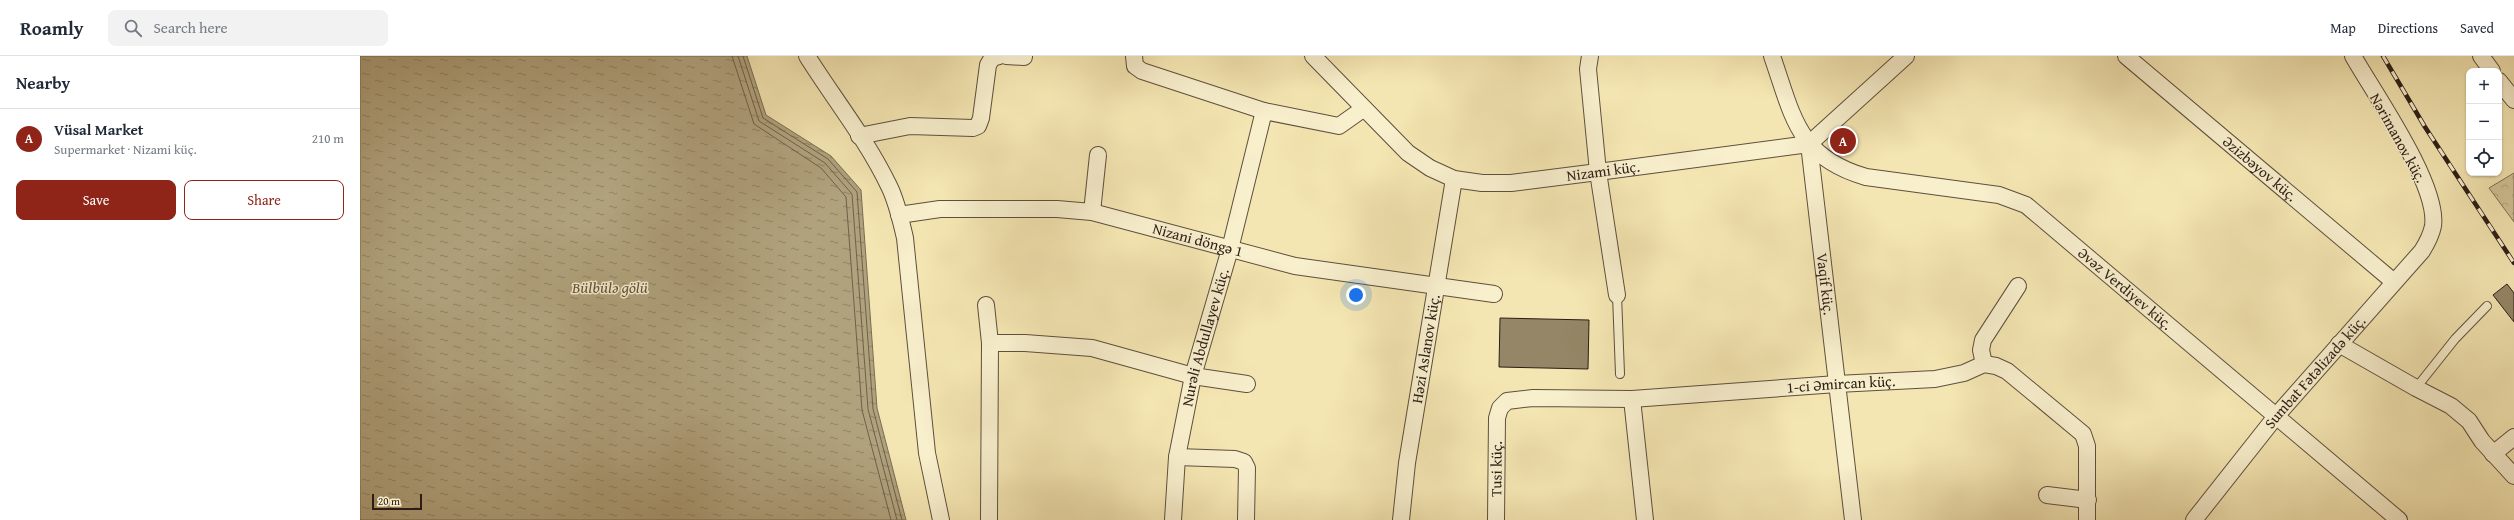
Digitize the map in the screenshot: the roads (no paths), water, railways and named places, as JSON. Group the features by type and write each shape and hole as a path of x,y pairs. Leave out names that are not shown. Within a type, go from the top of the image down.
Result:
{"street":[{"path":"807,56 859,136 889,186 899,215 904,238 927,453 941,520"},
{"path":"859,136 910,126 973,128 978,126 981,118 988,65 992,58 999,56"},
{"path":"1006,56 1024,57"},
{"path":"1134,56 1135,66 1142,71 1264,111 1339,126 1363,108"},
{"name":"Nizami küç.","path":"1313,56 1408,153 1430,168 1454,179 1482,184 1511,183 1809,144"},
{"path":"1590,56 1588,69 1598,172 1617,295"},
{"name":"Vaqif küç.","path":"1772,56 1797,126 1809,144 1853,520"},
{"path":"1809,144 1906,56"},
{"name":"Əzizbəyov küç.","path":"2126,56 2394,282"},
{"name":"Nərimanov küç.","path":"2353,56 2414,160 2427,192 2433,225"},
{"path":"2481,56 2490,68"},
{"path":"2502,85 2514,100"},
{"name":"Nurəli Abdullayev küç.","path":"1173,520 1177,457 1193,376 1230,249 1264,111"},
{"name":"Əvəz Verdiyev küç.","path":"1809,144 1827,160 1859,174 1888,181 1999,195 2026,205 2277,415 2399,520"},
{"path":"1092,212 1098,155"},
{"name":"Həzi Aslanov küç.","path":"1401,520 1407,463 1454,179"},
{"name":"Nizani döngə 1","path":"899,215 940,209 1057,209 1092,212 1295,266 1494,294"},
{"name":"Sumbat Fətəlizadə küç.","path":"2194,520 2277,415 2422,251 2429,240 2433,225"},
{"path":"2018,286 1983,340 1981,350 1984,364 1996,366 2007,371 2083,434 2087,446 2088,520"},
{"path":"986,305 990,343 989,520"},
{"path":"990,343 1025,343 1092,348 1193,376 1247,384"},
{"path":"2339,344 2416,388 2451,406 2469,421 2493,454 2514,476"},
{"name":"1-ci Əmircan küç.","path":"1497,418 1500,408 1507,401 1527,398 1632,399 1836,384 1935,379 1964,373 1984,364"},
{"path":"1632,399 1645,520"},
{"name":"Tusi küç.","path":"1496,520 1497,418"},
{"path":"2493,454 2514,437"},
{"path":"1177,457 1235,459 1244,462 1247,468 1246,520"},
{"path":"2047,495 2088,500"}],"lane":[{"path":"1617,295 1620,374"},
{"path":"2416,388 2455,339 2487,306"}],"water":[{"name":"Bülbülə gölü","path":"360,56 747,56 766,115 831,156 861,190 877,408 906,520 360,520"}],"railway":[{"path":"2383,56 2425,127 2514,263"}],"place":[{"name":"Vüsal Market","path":"1843,141"}]}
